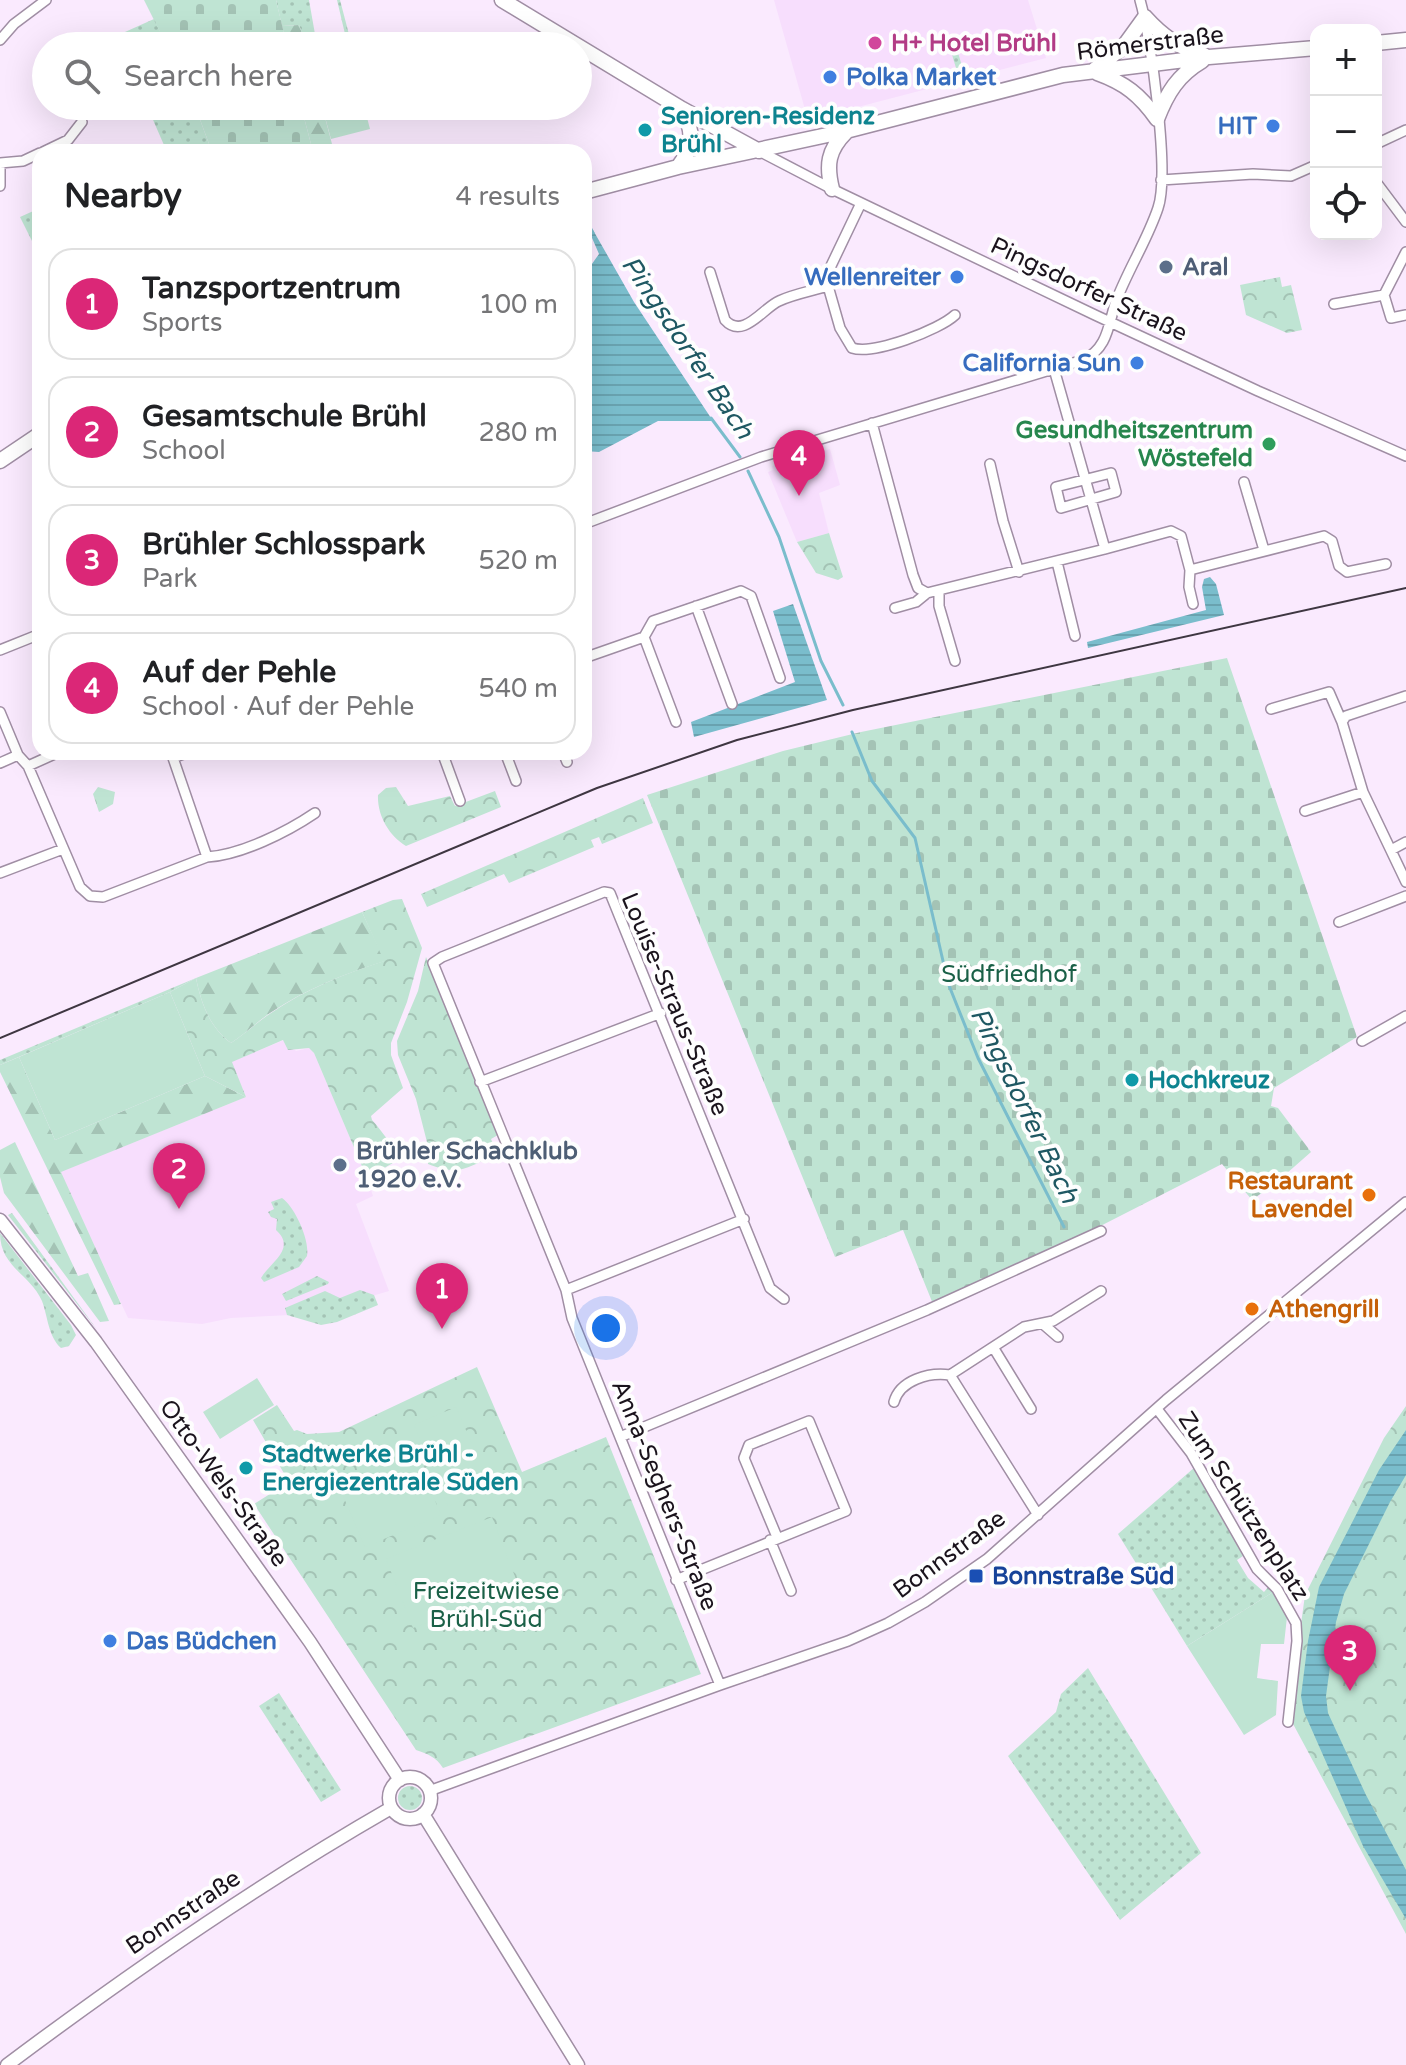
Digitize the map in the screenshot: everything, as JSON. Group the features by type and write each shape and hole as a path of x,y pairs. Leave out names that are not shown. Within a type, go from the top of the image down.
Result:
{"main road":[{"path":"502,0 555,32"},
{"path":"1157,119 1144,99 1129,86 1093,71 1124,46 1145,17 1158,33 1172,42 1209,57"},
{"path":"1382,42 1406,40"},
{"name":"Römerstraße","path":"592,190 678,167 846,131 1030,83 1093,71 1310,49"},
{"path":"592,54 759,151"},
{"path":"1157,119 1173,85 1189,69 1209,57"},
{"path":"678,167 687,156 692,135 682,109"},
{"path":"832,189 827,160 834,144 846,131"},
{"path":"0,461 32,439"}],"street":[{"path":"0,40 14,24 46,0"},
{"path":"592,521 761,457 1092,356 1104,342 1115,304 1159,205 1161,180 1152,64 1140,0"},
{"path":"60,144 68,140 82,122"},
{"path":"1382,141 1406,130"},
{"name":"Pingsdorfer Straße","path":"759,151 861,203 1258,391 1406,456"},
{"path":"0,186 0,164 32,157"},
{"path":"1161,180 1253,174 1291,176 1310,168"},
{"path":"1382,190 1406,222"},
{"path":"861,203 829,270 828,286 846,341 852,348 861,351 944,326 955,315"},
{"path":"1406,252 1384,295 1391,318 1406,315"},
{"path":"710,272 725,320 736,326 752,322 777,301 828,286"},
{"path":"1334,304 1384,295"},
{"path":"1054,369 1105,549"},
{"path":"872,423 913,575 918,588 927,593"},
{"path":"990,464 1019,572"},
{"path":"1111,473 1116,492 1090,499 1061,508 1056,487 1111,473"},
{"path":"1244,482 1264,550"},
{"path":"895,608 916,602 927,593 1171,531 1181,536 1190,570 1189,587 1193,604"},
{"path":"1190,570 1324,536 1332,541 1339,566 1347,572 1386,564"},
{"path":"1057,562 1075,636"},
{"path":"592,655 644,637 653,621 741,591 751,596 780,678"},
{"path":"939,591 939,606 955,661"},
{"path":"696,606 732,704"},
{"path":"0,650 32,637"},
{"path":"644,637 676,722"},
{"path":"1271,709 1329,692 1342,722 1363,792 1406,882"},
{"path":"1342,722 1346,716 1406,696"},
{"path":"0,712 18,755 28,766 80,887 90,896 103,897 207,857 223,856 295,827 315,813"},
{"path":"0,763 18,755"},
{"path":"28,766 41,760"},
{"path":"174,760 207,857"},
{"path":"445,760 460,801"},
{"path":"508,760 516,781"},
{"path":"1305,811 1363,792"},
{"path":"1391,850 1406,842"},
{"path":"0,873 63,849"},
{"name":"Louise-Straus-Straße","path":"433,963 604,892 610,893 770,1288 784,1299"},
{"path":"1339,922 1406,896"},
{"name":"Anna-Seghers-Straße","path":"433,963 566,1290 572,1318 720,1685"},
{"path":"480,1082 661,1013"},
{"path":"1362,1041 1406,1016"},
{"name":"Bonnstraße","path":"429,1791 837,1645 888,1623 971,1571 1157,1409 1406,1202"},
{"path":"566,1290 744,1219"},
{"name":"Otto-Wels-Straße","path":"0,1220 123,1379 310,1642 400,1780"},
{"path":"620,1437 927,1310 1101,1231"},
{"path":"894,1402 896,1394 904,1386 938,1373 950,1375 1029,1325 1053,1321 1101,1291"},
{"path":"1043,1324 1058,1337"},
{"path":"993,1347 1031,1409"},
{"path":"950,1375 1038,1515"},
{"name":"Zum Schützenplatz","path":"1157,1409 1191,1453 1257,1569 1277,1589 1296,1623 1297,1641 1288,1722"},
{"path":"676,1580 773,1538 846,1511 809,1421 749,1445 744,1458 773,1538 791,1591"},
{"path":"400,1780 420,1780 429,1791 430,1804 423,1814 406,1819 391,1808 389,1795 400,1780"},
{"name":"Bonnstraße","path":"7,2065 162,1951 318,1850 391,1808"},
{"path":"423,1814 578,2065"}],"shaded area":[{"path":"774,0 1028,0 1046,58 808,120"},
{"path":"830,449 840,485 819,493 829,533 797,542 768,472 773,470 772,466 794,459 793,456 802,453 804,457"},
{"path":"284,1040 296,1051 309,1048 314,1053 367,1178 373,1196 356,1204 389,1291 311,1314 231,1318 202,1324 128,1318 60,1172 246,1097 231,1062"}],"green space":[{"path":"144,0 276,0 284,32 160,32"},
{"path":"276,0 309,0 315,32 302,32 299,25 282,26"},
{"path":"337,0 340,0 348,32 345,32"},
{"path":"154,19 160,32 125,32"},
{"path":"299,25 302,32 284,32 282,26"},
{"path":"953,36 965,76 959,78 947,38"},
{"path":"153,120 200,120 209,144 164,144"},
{"path":"200,120 305,120 311,144 209,144"},
{"path":"305,120 326,120 332,144 311,144"},
{"path":"326,120 368,120 370,129 331,139"},
{"path":"32,212 32,241 20,217"},
{"path":"1280,277 1282,287 1291,285 1302,330 1287,333 1246,315 1240,285"},
{"path":"829,533 843,577 838,580 816,573 797,542"},
{"name":"Südfriedhof","path":"1227,658 1357,1037 1274,1088 1271,1106 1278,1108 1311,1152 1252,1200 1222,1164 1071,1241 933,1304 903,1230 835,1257 647,795 783,751 861,732"},
{"path":"98,787 115,792 113,804 99,812 93,794"},
{"path":"396,787 408,806 450,796 455,806 495,791 501,807 406,846 394,837 385,824 378,803 378,795 386,788"},
{"path":"643,798 653,823 602,844 599,837 591,840 594,847 509,883 504,874 427,907 421,894"},
{"path":"402,899 422,948 407,1002 391,1043 391,1055 403,1088 371,1116 391,1144 405,1156 367,1178 314,1053 309,1048 288,1050 283,1040 232,1062 246,1097 205,1076 170,992 196,978 208,1014 217,1030 231,1043 312,989 384,961 362,912"},
{"path":"362,912 385,961 311,989 270,1013 231,1043 217,1030 204,1006 196,978"},
{"path":"426,957 498,1135 491,1139 497,1154 464,1169 448,1170 428,1164 428,1146 416,1099 398,1055 397,1041 418,991"},
{"path":"196,978 170,992 0,1065 0,1060"},
{"path":"170,992 205,1076 55,1140 19,1057"},
{"path":"19,1057 55,1140 205,1076 246,1097 61,1172 121,1304 114,1305 0,1072 0,1065"},
{"path":"15,1142 78,1276 88,1273 109,1321 100,1322 4,1193 0,1177 0,1150"},
{"path":"282,1198 300,1223 307,1256 299,1267 264,1282 261,1278 283,1249 282,1237 276,1230 277,1219 268,1212 274,1209 271,1202"},
{"path":"12,1213 98,1331 8,1215"},
{"path":"0,1233 71,1325 76,1335 69,1346 61,1348 53,1338 42,1301 5,1254"},
{"path":"317,1276 328,1284 286,1301 282,1294"},
{"path":"360,1290 374,1295 378,1305 337,1322 321,1325 287,1315 285,1308 325,1291 340,1298"},
{"name":"Freizeitwiese Brühl-Süd","path":"477,1367 522,1472 606,1437 701,1674 443,1768 431,1756 416,1750 254,1504 289,1482 253,1420 277,1405 294,1431 307,1434 339,1432"},
{"path":"257,1378 274,1405 220,1439 203,1412"},
{"path":"1406,1406 1406,1934 1292,1722 1305,1595 1384,1438"},
{"path":"456,1407 491,1488 448,1506 414,1425"},
{"path":"415,1452 441,1515 365,1547 338,1484"},
{"path":"1195,1467 1243,1556 1237,1560 1248,1578 1264,1592 1269,1586 1273,1592 1187,1646 1118,1534"},
{"path":"492,1517 519,1587 413,1628 386,1559"},
{"path":"1273,1592 1287,1617 1284,1644 1261,1644 1257,1678 1278,1681 1276,1715 1244,1735 1187,1646"},
{"path":"1088,1668 1201,1853 1120,1920 1008,1756 1056,1712 1061,1694"},
{"path":"279,1693 341,1790 321,1802 259,1706"},
{"path":"405,1786 415,1786 422,1793 422,1803 415,1810 405,1810 398,1803 398,1793"}],"water":[{"path":"592,230 634,302 713,421 658,421 599,452 592,452 592,264 599,254"},
{"path":"1210,577 1216,584 1224,615 1088,648 1087,642 1206,610 1202,587 1204,579"},
{"path":"793,604 827,700 694,737 691,722 795,682 773,611"},
{"path":"1406,1430 1406,1475 1344,1594 1336,1622 1326,1696 1328,1713 1366,1795 1406,1870 1406,1919 1363,1846 1304,1712 1301,1696 1319,1587 1379,1470"}],"waterway":[{"name":"Pingsdorfer Bach","path":"711,418 740,457"},
{"name":"Pingsdorfer Bach","path":"748,471 779,537 821,661 843,705"},
{"name":"Pingsdorfer Bach","path":"852,732 872,781 915,838 948,983 978,1058 1064,1227"}],"tram line":[{"path":"0,1038 597,788 737,740 853,710 1406,588"}],"place":[{"name":"H+ Hotel Brühl","path":"875,43"},
{"name":"Polka Market","path":"830,77"},
{"name":"HIT","path":"1273,126"},
{"name":"Senioren-Residenz Brühl","path":"645,130"},
{"name":"Aral","path":"1166,267"},
{"name":"Wellenreiter","path":"957,277"},
{"name":"California Sun","path":"1137,363"},
{"name":"Gesundheitszentrum Wöstefeld","path":"1269,444"},
{"name":"Auf der Pehle","path":"799,496"},
{"name":"Hochkreuz","path":"1132,1080"},
{"name":"Brühler Schachklub 1920 e.V.","path":"340,1165"},
{"name":"Restaurant Lavendel","path":"1369,1195"},
{"name":"Gesamtschule Brühl","path":"179,1209"},
{"name":"Athengrill","path":"1252,1309"},
{"name":"Tanzsportzentrum","path":"442,1329"},
{"name":"Stadtwerke Brühl - Energiezentrale Süden","path":"246,1468"},
{"name":"Bonnstraße Süd","path":"976,1576"},
{"name":"Das Büdchen","path":"110,1641"},
{"name":"Brühler Schlosspark","path":"1350,1691"}]}
